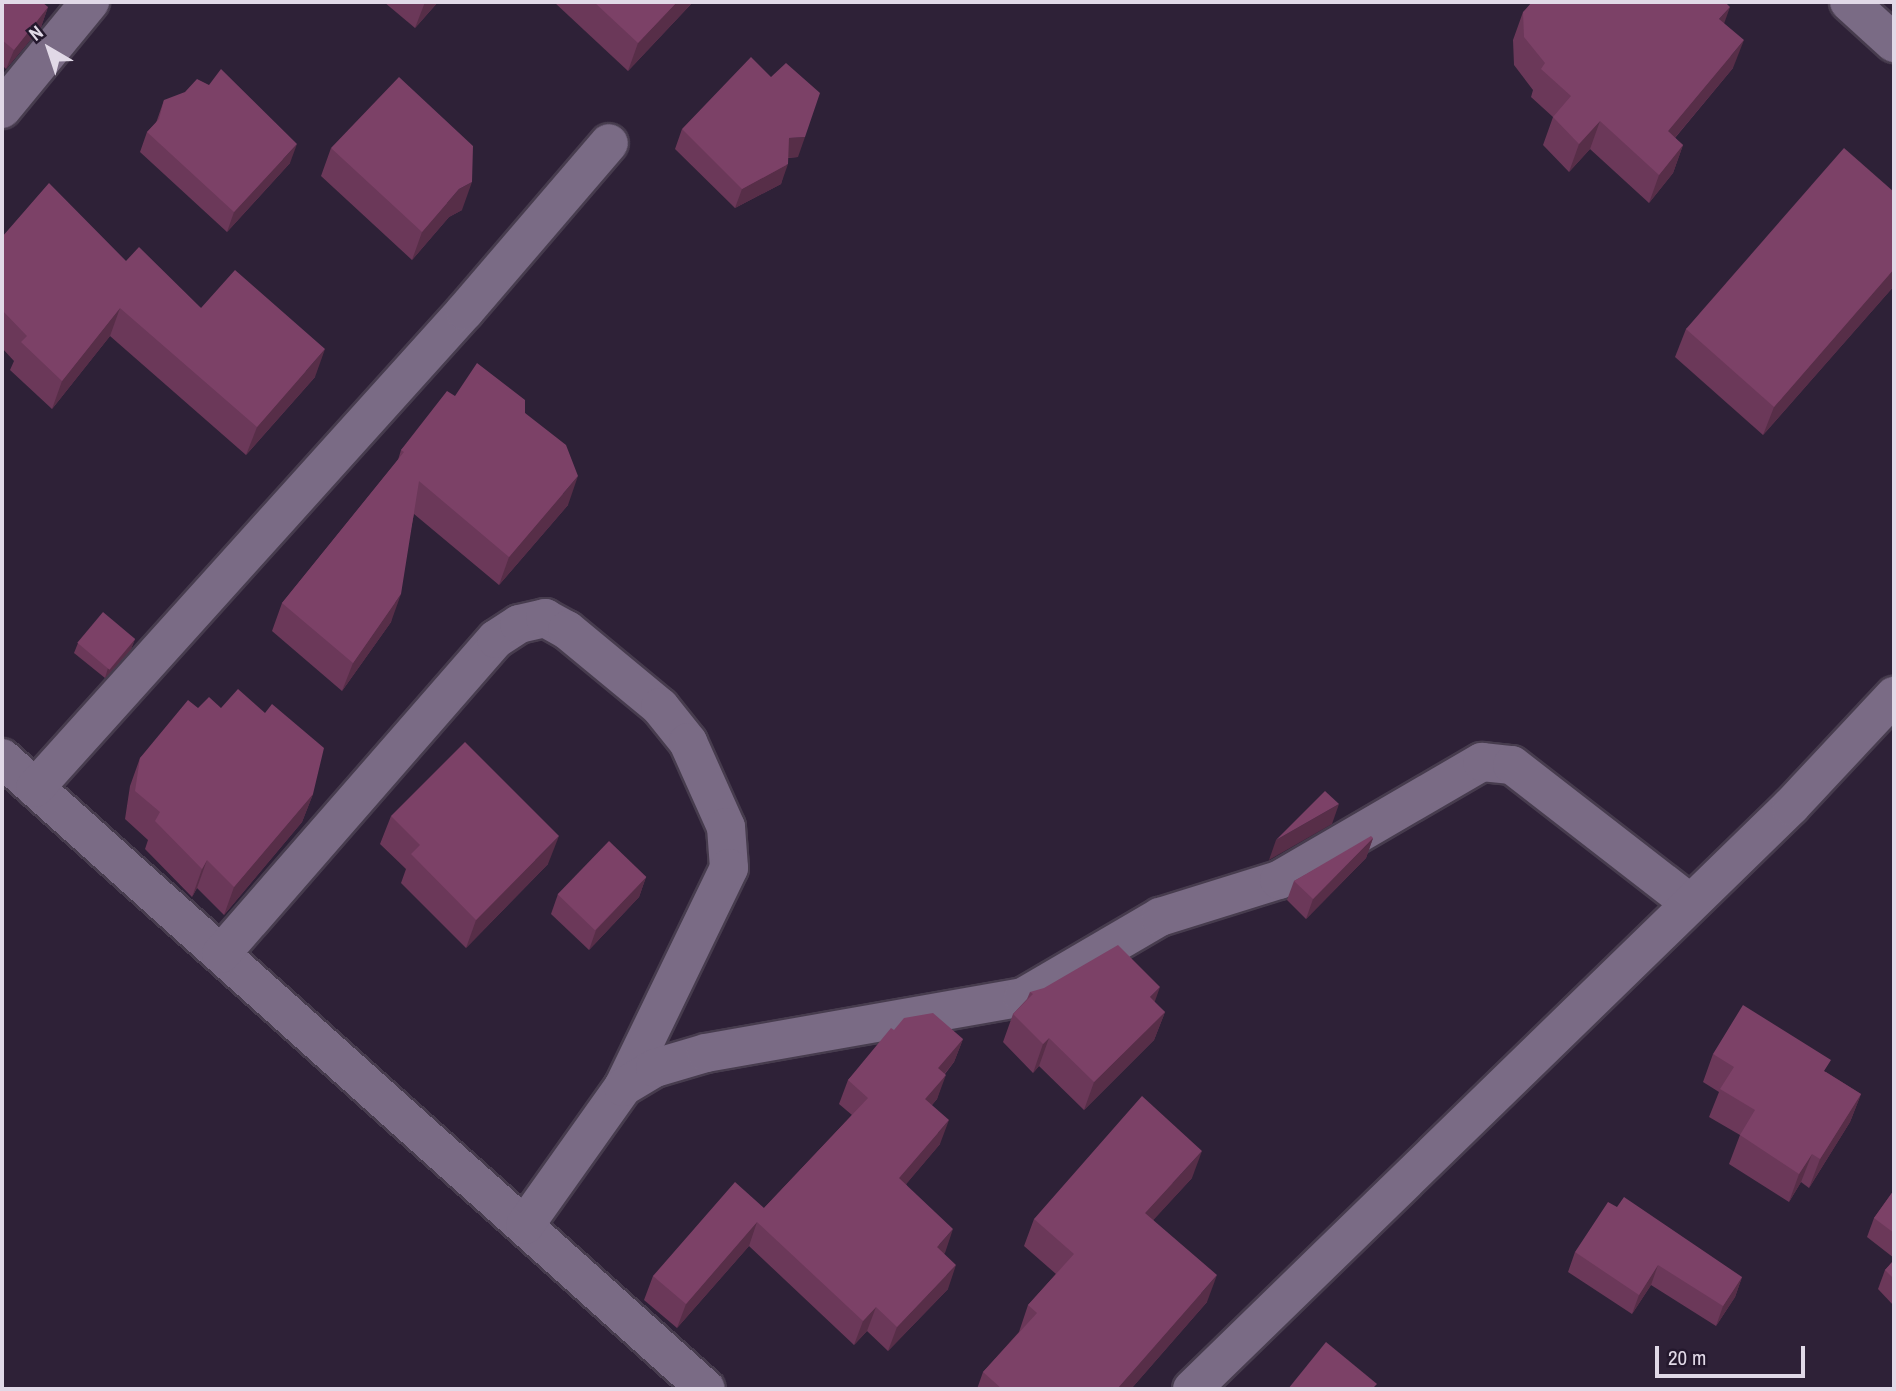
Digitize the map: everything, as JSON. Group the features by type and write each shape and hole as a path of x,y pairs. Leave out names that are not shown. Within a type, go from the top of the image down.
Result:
{"street":[{"path":"2,109 90,2"},
{"path":"1849,2 1894,43"},
{"path":"35,788 465,311 609,143"},
{"path":"221,954 496,639 520,624 545,618 567,631 660,707 688,743 726,827 730,868 622,1087 525,1224"},
{"path":"1192,1389 1791,806 1894,696"},
{"path":"2,758 706,1389"},
{"path":"622,1087 655,1068 706,1053 1023,997 1160,917 1279,880 1482,762 1512,765 1690,903"}],"building":[{"path":"2,2 42,2 48,7 14,50 2,40"},
{"path":"594,2 677,2 638,43"},
{"path":"1532,2 1725,2 1730,7 1719,19 1744,40 1668,131 1683,145 1659,175 1600,121 1579,144 1553,117 1571,96 1541,69 1545,63 1524,37 1523,12"},
{"path":"751,57 771,77 786,63 820,93 805,137 789,138 788,164 742,189 682,129"},
{"path":"221,69 297,144 234,212 147,132 159,119 164,100 185,92 197,79 209,85"},
{"path":"399,77 473,146 472,182 459,189 422,232 331,148"},
{"path":"1844,148 1894,192 1894,269 1774,407 1686,329"},
{"path":"49,183 126,261 139,247 201,308 235,270 325,349 257,427 120,308 62,381 21,342 27,336 2,310 2,237"},
{"path":"477,363 525,400 525,413 566,445 578,476 509,557 419,481 401,594 353,663 282,603 404,452 401,450 447,391 455,396"},
{"path":"103,612 135,639 109,670 77,643"},
{"path":"238,689 265,713 272,704 324,748 313,794 234,887 207,860 202,869 155,821 160,812 135,791 140,758 188,700 198,708 209,697 221,708"},
{"path":"465,742 559,836 476,920 411,854 420,845 391,816"},
{"path":"1325,791 1339,804 1276,840"},
{"path":"1371,836 1373,838 1313,899 1294,881"},
{"path":"609,841 646,877 595,930 558,894"},
{"path":"1118,945 1160,987 1150,997 1165,1012 1094,1082 1049,1038 1043,1044 1013,1014 1033,994 1030,992 1044,988"},
{"path":"1743,1005 1831,1060 1824,1071 1861,1094 1820,1159 1812,1154 1799,1174 1740,1135 1755,1110 1720,1089 1734,1067 1713,1054"},
{"path":"933,1013 963,1039 938,1068 946,1075 925,1099 949,1120 899,1178 953,1229 937,1247 956,1265 897,1327 876,1307 863,1321 757,1222 686,1304 653,1276 735,1182 764,1208 868,1098 848,1080 891,1028 894,1030 904,1018"},
{"path":"1142,1096 1202,1151 1145,1213 1217,1275 1117,1389 1002,1389 983,1372 1037,1313 1028,1305 1074,1254 1034,1219"},
{"path":"1894,1190 1894,1233 1874,1218"},
{"path":"1624,1197 1742,1277 1723,1306 1658,1265 1639,1295 1575,1252 1608,1202 1617,1207"},
{"path":"1894,1260 1894,1279 1885,1270"},
{"path":"1326,1342 1377,1384 1372,1389 1288,1389"}]}
